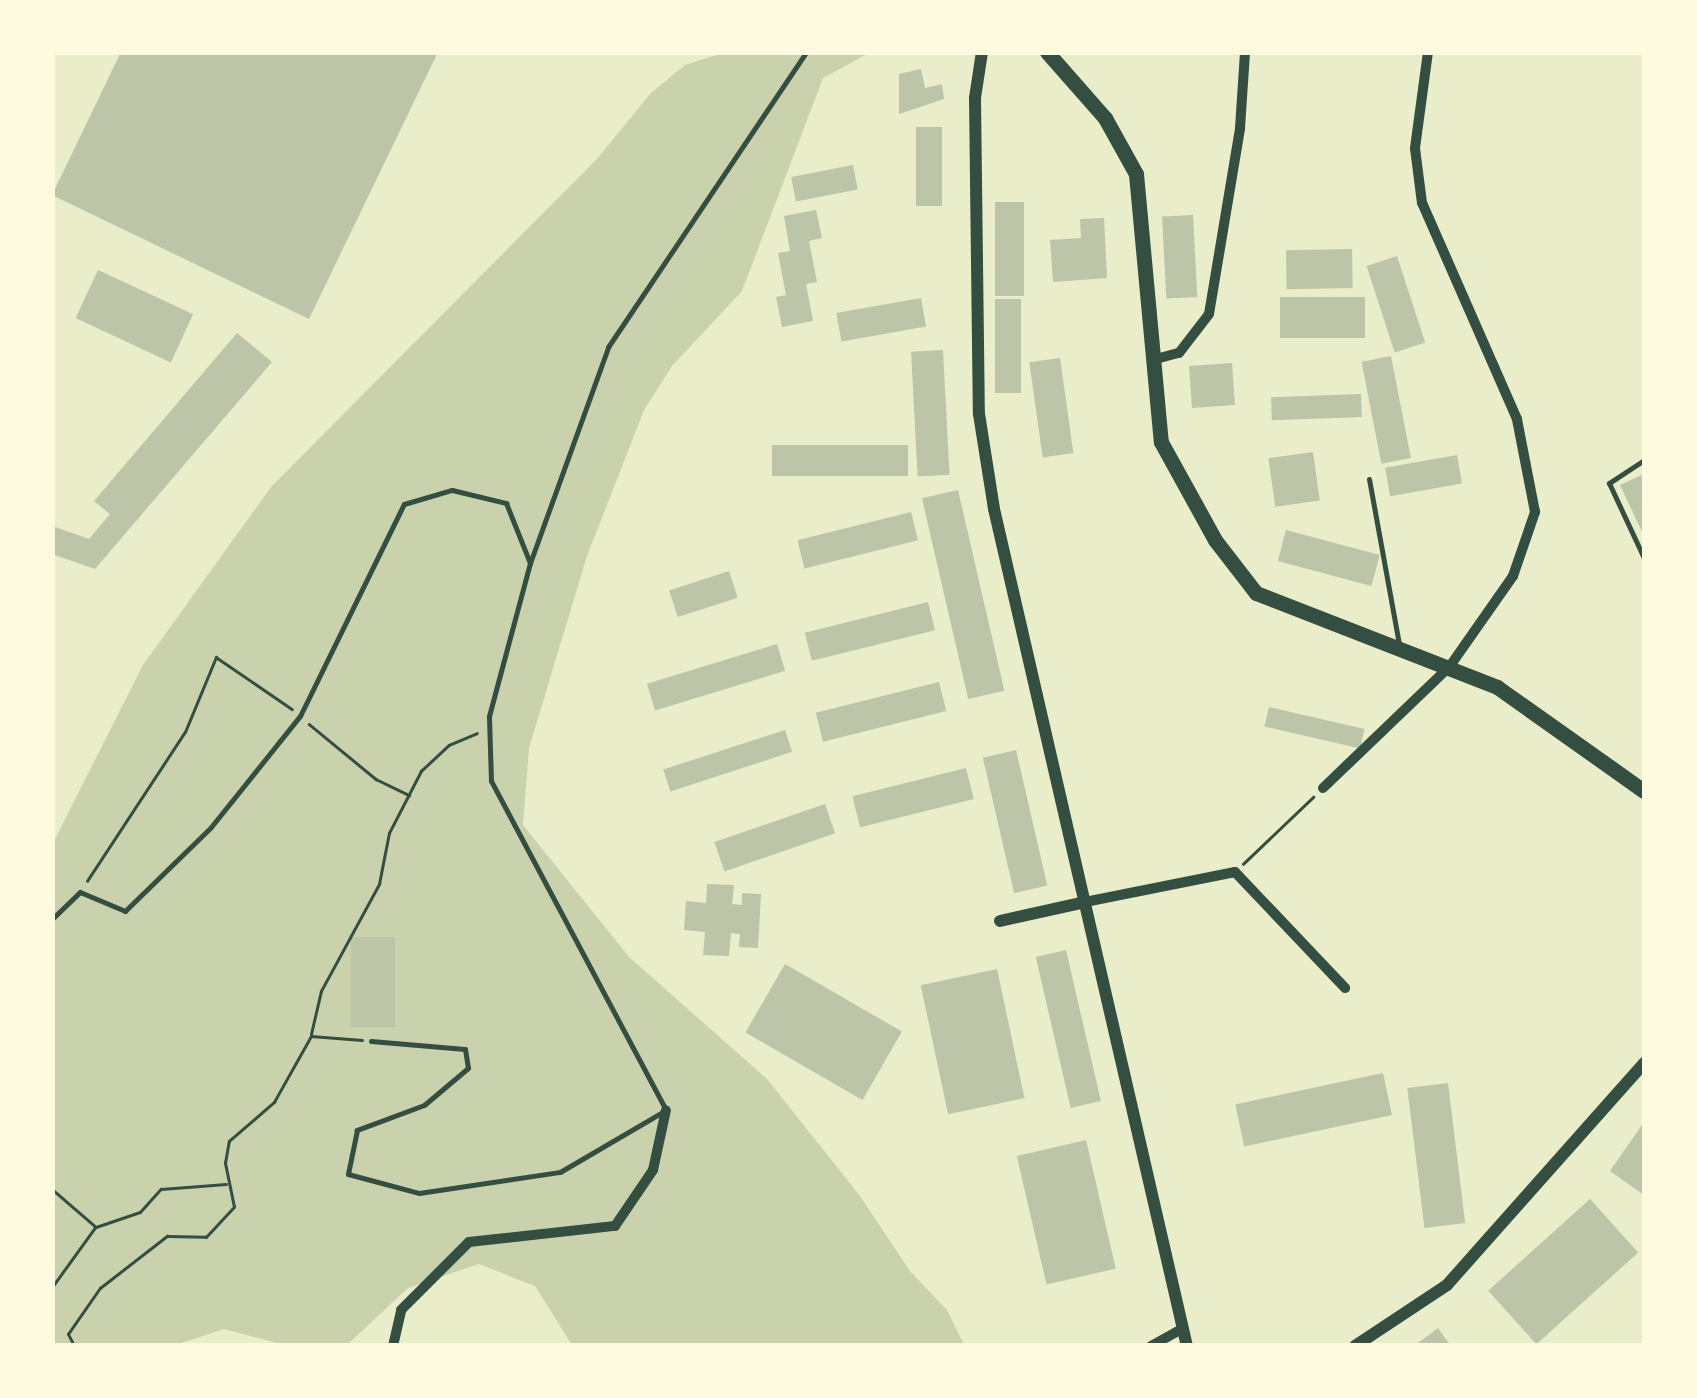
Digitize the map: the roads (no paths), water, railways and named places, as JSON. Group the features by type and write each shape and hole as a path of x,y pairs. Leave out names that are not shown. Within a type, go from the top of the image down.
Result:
{"main road":[{"path":"1047,52 1105,118 1136,174 1161,442 1215,540 1256,592 1399,644 1497,687 1644,791"}],"street":[{"path":"982,52 975,98 980,414 994,509 1187,1346"},
{"path":"1152,360 1179,352 1209,314 1240,128 1245,52"},
{"path":"1323,788 1450,666 1512,576 1536,512 1517,419 1422,203 1415,148 1428,52"},
{"path":"1000,920 1235,872 1345,988"},
{"path":"1355,1346 1446,1285 1644,1062"},
{"path":"393,1346 400,1310 469,1242 615,1226 653,1170 666,1110"},
{"path":"1151,1346 1183,1328"}],"lane":[{"path":"371,1041 465,1049 468,1068 424,1105 357,1130 348,1174 419,1194 560,1172 666,1110 490,781 489,728 530,563 608,347 806,52"},
{"path":"1644,460 1609,483 1644,558"},
{"path":"1368,479 1399,644"},
{"path":"52,919 80,892 125,911 211,827 300,716 404,504 452,490 506,503 530,563"}]}
